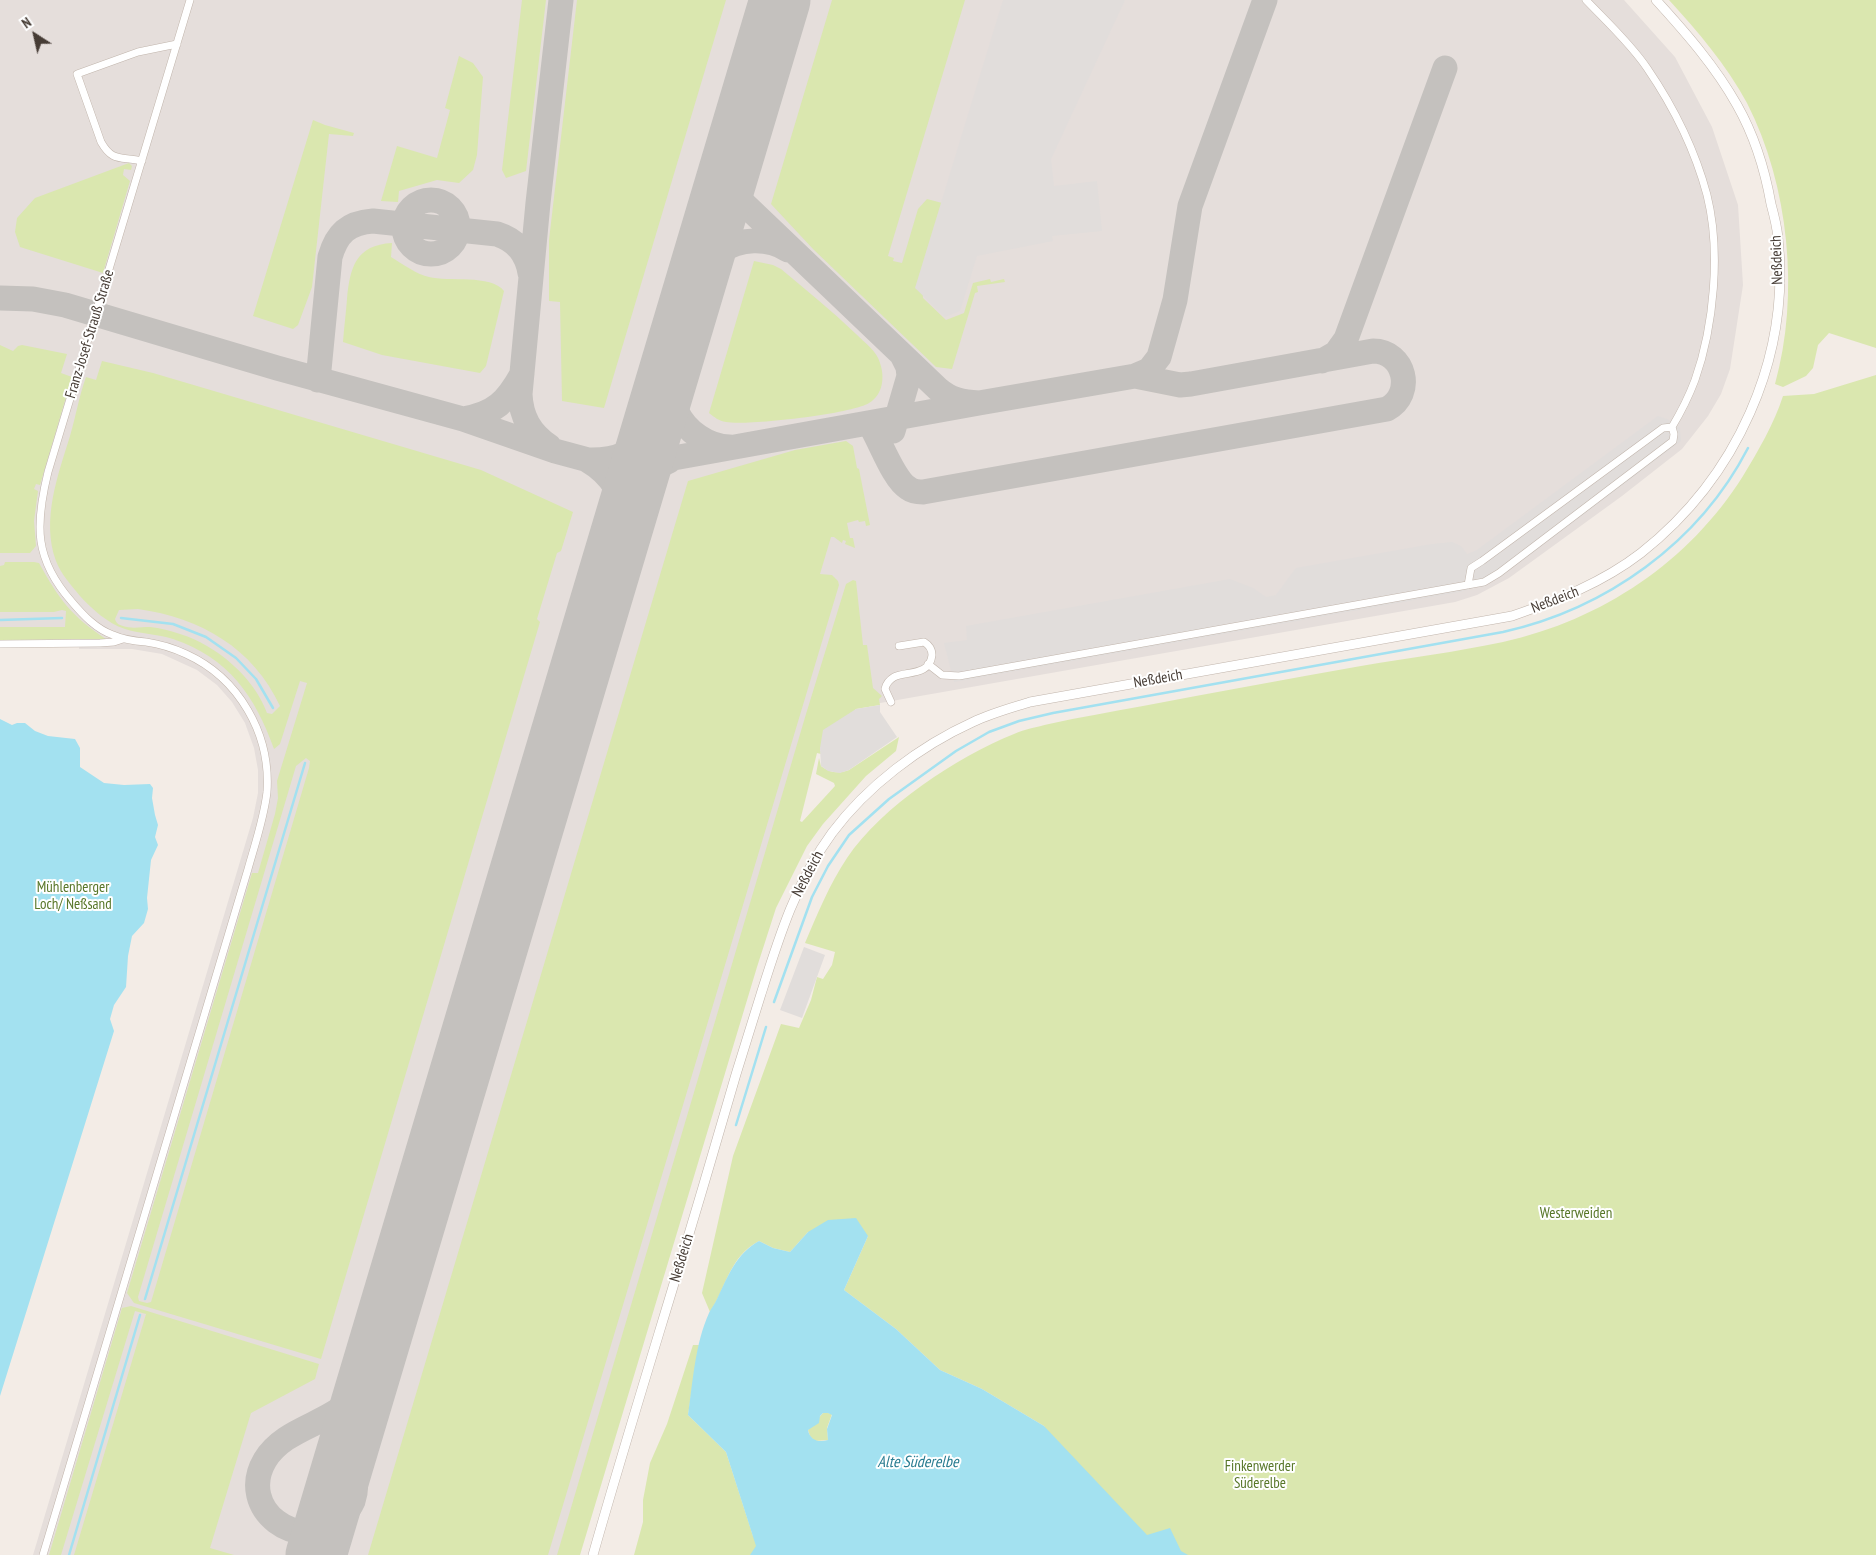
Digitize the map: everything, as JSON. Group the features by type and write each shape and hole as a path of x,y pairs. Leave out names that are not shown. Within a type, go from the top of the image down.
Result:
{"street":[{"name":"Franz-Josef-Strauß Straße","path":"123,639 105,632 90,620 52,578 45,560 40,528 42,499 48,472 190,0"},
{"path":"928,664 942,675 959,676 1484,582 1499,573 1674,441 1672,427 1696,379 1706,339 1712,296 1714,260 1712,227 1707,196 1682,129 1664,94 1646,66 1586,0"},
{"name":"Neßdeich","path":"594,1555 784,921 803,879 819,851 844,818 863,798 902,765 945,737 973,722 1030,702 1512,616 1563,598 1610,574 1640,554 1687,511 1719,469 1746,424 1769,362 1778,299 1778,238 1767,182 1752,136 1737,106 1709,61 1656,0"},
{"path":"142,161 115,158 107,152 101,142 76,74 138,52 177,44"},
{"path":"1468,585 1471,568 1663,428 1672,427"},
{"path":"0,644 100,643 123,639 154,644 184,653 214,672 234,690 250,714 261,741 266,767 267,792 260,829 43,1555"},
{"path":"890,702 885,689 889,680 897,676 920,671 928,664 932,655 927,644 924,642 898,646"}],"shaded area":[{"path":"0,0 1624,0 1675,57 1712,127 1738,205 1743,285 1730,369 1721,394 1708,416 1682,449 1622,496 1509,578 1477,595 1455,602 812,715 561,1555 33,1555 253,818 258,793 258,770 254,748 245,723 232,702 217,685 197,670 162,654 132,649 79,649 80,638 0,639"},
{"path":"1003,0 1125,0 1051,159 1054,186 1097,181 1102,231 1052,236 1053,241 977,256 960,311 945,317 915,288"},
{"path":"1658,416 1667,419 1680,428 1681,441 1499,578 1480,586 1460,592 954,682 944,643 967,640 966,626 1230,579 1253,588 1266,597 1276,595 1296,568 1432,544 1452,542 1461,546 1467,554 1477,550"},
{"path":"880,705 880,712 897,737 849,770 840,773 828,771 821,766 820,748 823,730 856,709"},
{"path":"804,947 825,955 802,1018 780,1010"}],"green space":[{"path":"522,0 546,0 526,171 506,178 502,170"},
{"path":"577,0 726,0 604,408 562,401 560,302 549,301 549,240"},
{"path":"832,0 965,0 888,256 894,258 893,261 902,263 918,209 927,199 946,204 922,281 923,298 946,320 964,313 973,283 990,279 991,282 1004,279 1005,282 977,286 978,292 975,293 952,369 936,367 813,249 771,204"},
{"path":"1669,0 1876,0 1876,348 1829,333 1818,345 1813,368 1806,376 1783,387 1775,384 1783,350 1788,278 1781,204 1773,169 1761,135 1739,89 1711,49"},
{"path":"459,56 473,63 483,77 477,155 473,170 459,183 437,180 399,191 398,202 381,201 397,146 437,158 450,110 445,108"},
{"path":"313,120 354,133 353,136 329,134 312,287 298,325 293,329 253,316"},
{"path":"129,163 132,166 131,170 124,169 123,175 130,181 103,273 20,247 15,232 17,218 35,198"},
{"path":"392,243 391,257 420,274 437,278 480,280 498,286 504,291 486,366 480,373 382,355 343,342 348,287 353,268 357,260 370,248"},
{"path":"754,261 773,265 781,269 867,344 880,363 882,374 882,385 874,400 859,407 842,411 776,421 726,422 719,420 709,413"},
{"path":"0,345 13,351 22,345 67,354 61,373 72,377 40,485 36,484 34,489 38,491 34,521 36,546 30,553 0,553"},
{"path":"102,361 153,373 481,470 573,512 561,551 557,553 537,619 540,622 321,1359 134,1303 127,1293 252,873 258,873 275,814 278,798 277,781 307,683 300,681 280,744 274,749 258,712 237,681 225,668 193,647 173,639 131,631 112,623 90,606 63,575 56,561 50,530 53,498 86,377 96,380","holes":["138,609 161,613 183,620 203,628 222,639 240,652 255,668 269,686 280,706 272,714 267,713 253,687 243,675 220,654 194,639 158,628 133,628 116,622 115,619 119,610","306,758 310,761 309,768 151,1302 139,1301 138,1297 296,766"]},
{"path":"1876,375 1876,1555 1109,1555 1044,1426 982,1389 940,1370 896,1329 844,1290 868,1236 808,1232 790,1252 773,1248 759,1241 741,1255 710,1312 702,1293 733,1156 781,1024 799,1028 811,1000 817,977 823,979 832,965 835,952 805,943 829,889 847,858 862,839 900,802 922,785 969,756 1027,729 1361,666 1485,646 1540,632 1575,619 1640,583 1669,561 1697,535 1721,507 1743,476 1770,427 1783,396 1814,394"},
{"path":"846,441 853,446 870,525 866,526 865,521 859,522 858,520 847,523 850,538 853,538 855,548 845,544 846,541 843,540 842,543 831,537 820,574 832,575 839,585 548,1555 368,1555 688,481 795,450"},
{"path":"5,562 39,563 67,606 94,631 106,639 0,640 0,627 65,627 66,611 62,610 54,612 0,612 0,566 4,565"},
{"path":"853,580 856,581 863,645 867,645 873,688 882,696 879,699 880,705 856,709 820,748 821,754 817,753 800,821 802,822 835,786 834,783 816,774 819,758 821,766 824,768 834,772 841,772 849,770 899,737 896,751 866,776 823,824 807,846 776,908 580,1555 557,1555 806,714 846,584"},
{"path":"131,1306 319,1364 315,1379 251,1413 210,1548 234,1555 74,1555 146,1314 135,1311 61,1555 49,1555 122,1308"},
{"path":"693,1345 699,1345 688,1415 726,1452 753,1536 894,1555 634,1555 643,1522 643,1500 650,1463 667,1424"},
{"path":"823,1413 832,1414 827,1428 828,1440 814,1441 808,1430"}],"water":[{"name":"Mühlenberger Loch/ Neßsand","path":"0,719 12,725 25,723 35,731 48,736 75,739 80,748 80,767 104,783 124,785 150,784 153,788 152,798 158,825 155,837 158,845 151,860 147,898 148,909 144,923 132,936 128,956 126,987 114,1005 110,1019 114,1031 0,1396"},
{"name":"Alte Süderelbe","path":"856,1218 868,1236 844,1290 896,1329 940,1370 982,1389 1044,1426 1147,1535 1170,1528 1181,1551 1188,1555 750,1555 756,1546 726,1452 688,1415 701,1337 710,1311 734,1266 744,1252 759,1241 773,1248 790,1252 808,1232 828,1220","holes":["823,1413 832,1415 827,1429 828,1440 815,1440 808,1430 819,1423 820,1416"]}],"waterway":[{"path":"774,1002 812,897 828,866 849,835 889,799 956,751 989,732 1019,721 1053,713 1503,632 1541,621 1578,607 1613,589 1646,567 1676,542 1704,514 1728,482 1748,448"},
{"path":"0,620 62,618"},
{"path":"121,618 173,624 206,637 236,658 256,679 273,708"},
{"path":"145,1299 305,763"},
{"path":"736,1125 766,1027"},
{"path":"69,1555 140,1315"}],"taxiway":[{"path":"549,446 537,436 528,424 522,410 520,394 538,203 561,0"},
{"path":"1135,376 1149,370 1159,357 1175,300 1190,206 1265,0"},
{"path":"1322,361 1336,353 1346,339 1445,68"},
{"path":"0,298 33,299 65,305 277,368 463,419 555,451 618,468 979,403 957,400 938,389 740,200 732,182 731,165"},
{"path":"426,200 436,200 446,204 454,212 458,227 454,242 446,250 436,254 426,254 416,250 408,242 404,232 404,222 408,212 416,204 426,200"},
{"path":"318,380 330,257 336,242 350,227 373,221 497,234 510,240 520,248 530,273"},
{"path":"699,270 720,252 736,244 763,241 788,250"},
{"path":"869,423 892,468 902,483 911,490 923,492 1387,409 1396,402 1401,394 1403,384 1399,365 1393,358 1384,353 1373,351 1191,384 1180,385 1135,376 979,403"},
{"path":"893,431 909,376 908,367 902,355"},
{"path":"463,419 484,414 499,405 511,392 522,374"},
{"path":"667,377 675,408 686,425 706,441 730,447"},
{"path":"623,525 624,515 616,487 603,472 587,460 608,459 625,454 640,443 653,426"},
{"path":"632,494 644,479 669,461"},
{"path":"356,1419 351,1449 356,1487 352,1504 346,1513 340,1520 324,1529 307,1532 291,1529 276,1522 265,1510 259,1495 258,1478 265,1460 282,1442 338,1411 348,1403 357,1394 369,1376"}],"runway":[{"path":"316,1555 780,0"}],"park label":[{"name":"Westerweiden","path":"1576,1214"},
{"name":"Finkenwerder Süderelbe","path":"1260,1476"}]}
